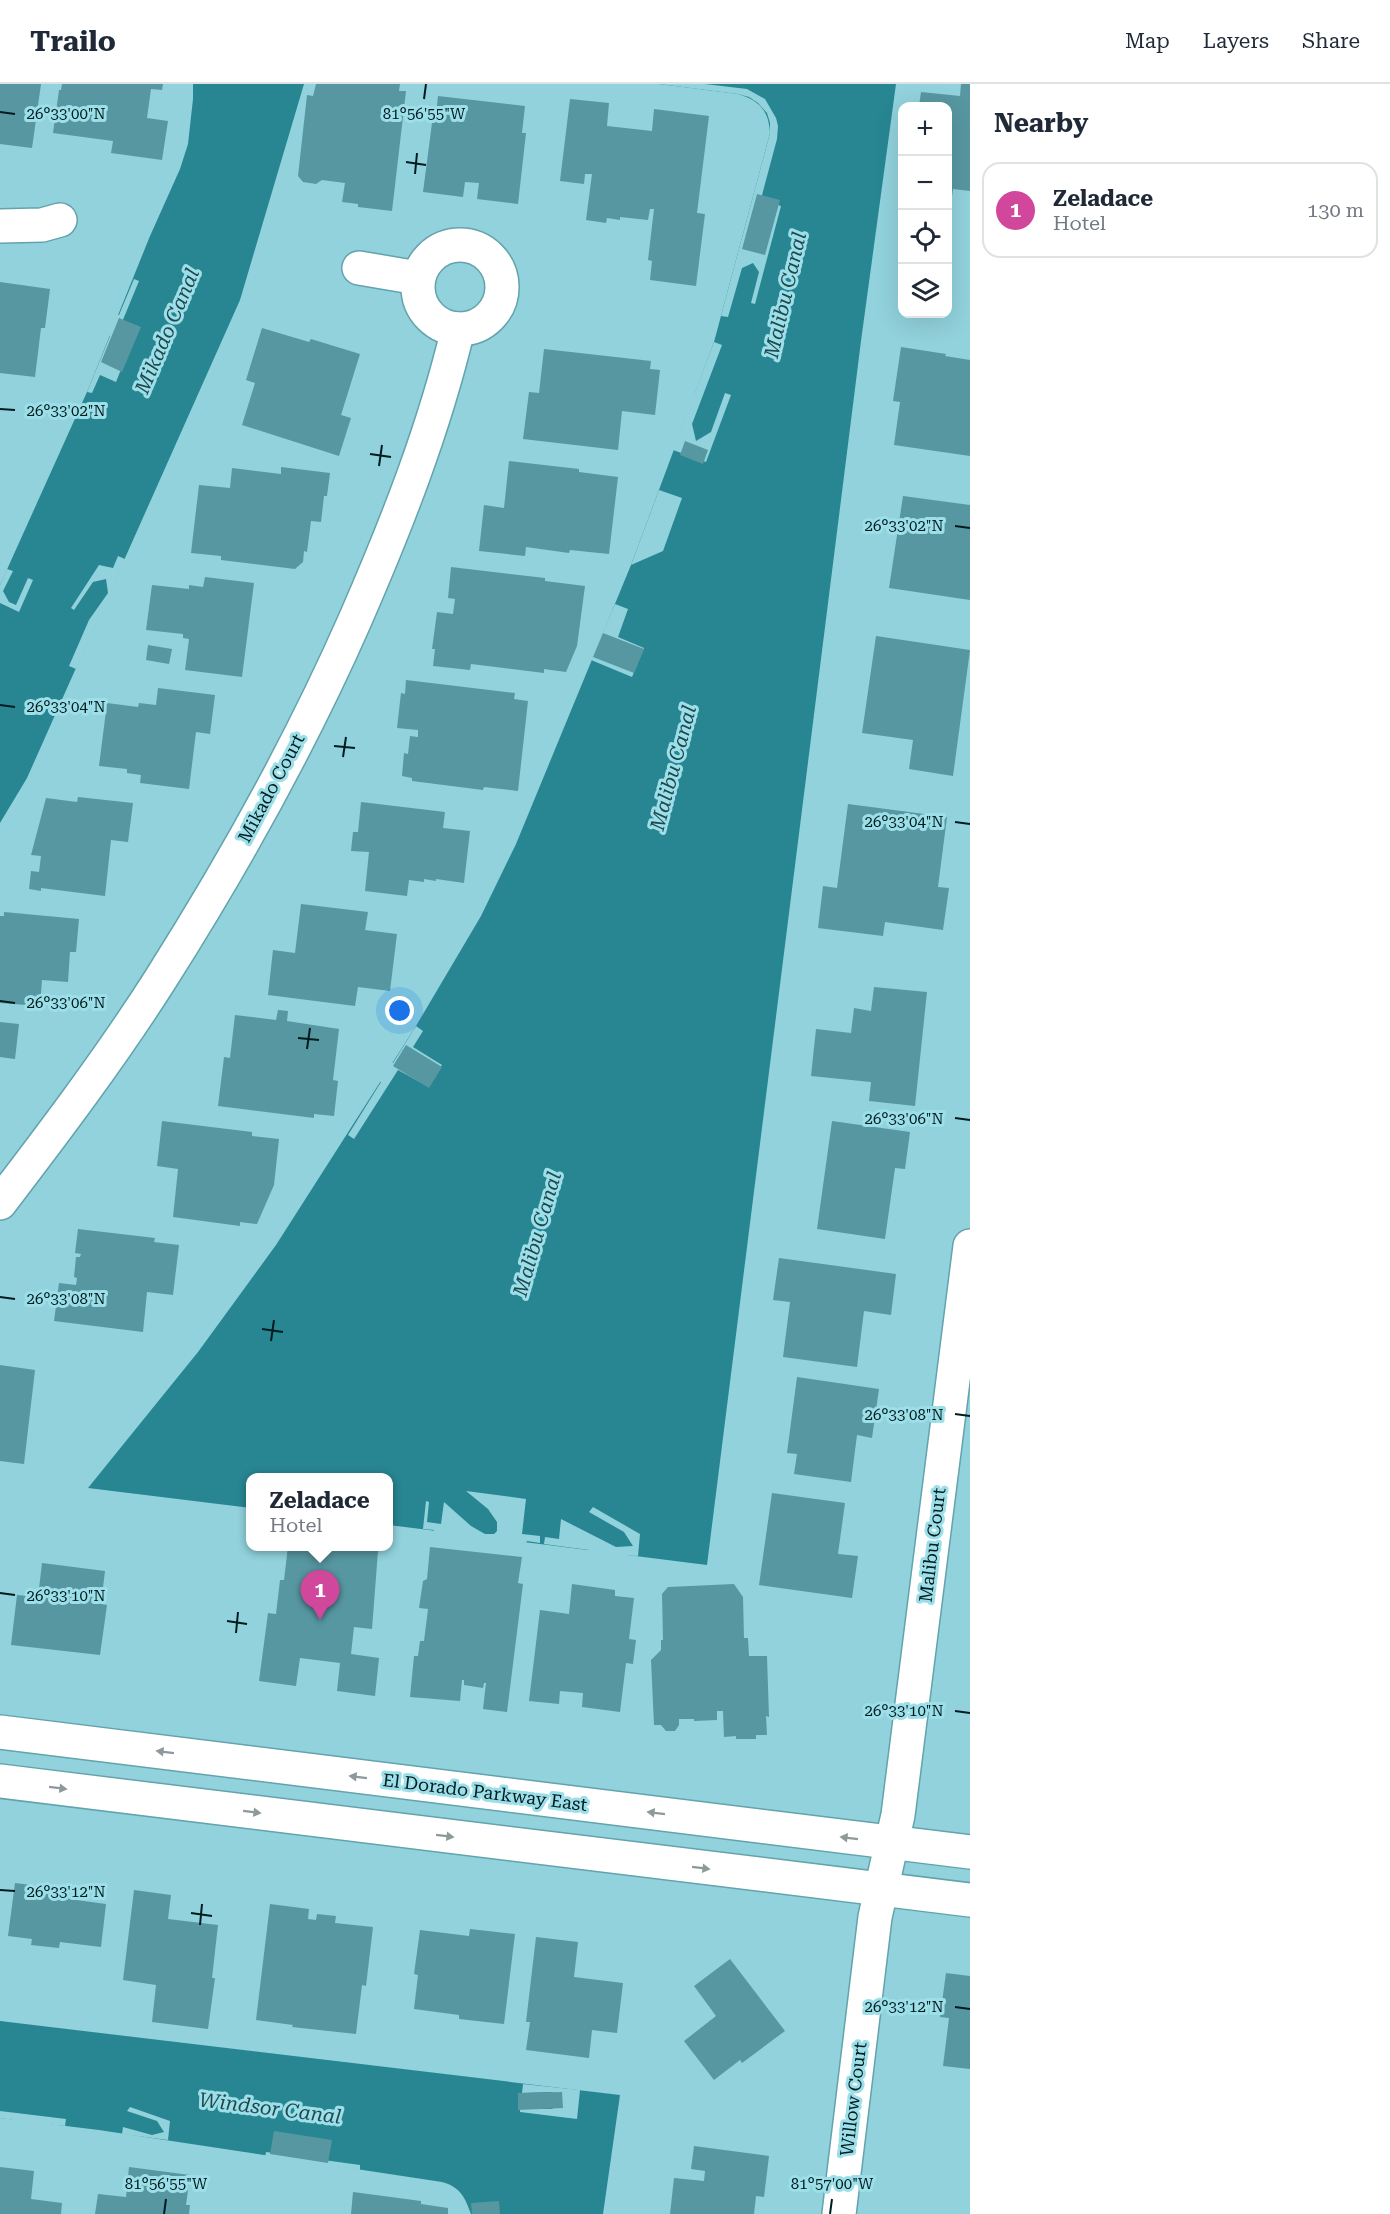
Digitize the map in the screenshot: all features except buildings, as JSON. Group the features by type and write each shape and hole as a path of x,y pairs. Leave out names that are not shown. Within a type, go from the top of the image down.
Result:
{"street":[{"path":"0,226 42,225 60,220"},
{"path":"462,245 476,248 488,255 497,267 502,282 501,296 495,310 486,320 472,327 458,329 443,326 431,318 422,306 417,292 418,278 424,264 434,253 447,247 462,245"},
{"path":"359,268 418,278"},
{"name":"Mikado Court","path":"0,1203 65,1118 160,981 216,889 280,775 331,673 383,557 419,461 458,329"},
{"name":"Malibu Court","path":"892,1843 898,1815 970,1246"},
{"name":"El Dorado Parkway East","path":"0,1732 970,1852"},
{"path":"0,1781 970,1900"},
{"name":"Willow Court","path":"838,2214 875,1917 892,1843"}],"water":[{"name":"Mikado Canal","path":"193,84 304,84 240,300 27,778 0,823 0,585 87,392 150,236 180,169 188,144"},
{"name":"Malibu Canal","path":"659,84 896,84 861,341 707,1565 393,1526 393,1473 246,1473 246,1507 88,1488 198,1352 276,1245 416,1026 481,916 516,844 631,565 714,342 770,133 768,118 762,108 752,100 738,94"},
{"name":"Windsor Canal","path":"0,2021 620,2095 603,2214 471,2214 461,2194 442,2182 99,2130 0,2118"}],"pier":[{"path":"659,84 705,84 747,89 765,99 776,118 777,139 750,240 778,205 781,206 755,304 751,303 759,272 753,263 742,268 728,317 721,316 770,133 770,123 767,113 749,97"},
{"path":"134,279 139,281 108,356 124,362 116,382 100,375 92,393 87,392 110,336 107,334 116,314 119,315"},
{"path":"714,342 722,345 692,424 696,441 711,432 725,393 731,395 706,462 673,450 691,395 694,395"},
{"path":"659,490 682,498 663,551 631,565"},
{"path":"118,556 125,559 107,600 110,601 100,623 97,622 76,669 69,666 89,620 108,593 106,579 93,582 74,610 71,608 99,565 113,568"},
{"path":"7,569 13,571 3,591 9,602 16,605 28,578 33,580 19,612 0,603 0,585"},
{"path":"615,604 628,609 618,637 644,648 632,677 591,660"},
{"path":"416,1026 423,1031 413,1047 442,1065 427,1086 398,1070 354,1139 348,1135 381,1082 378,1080 390,1062 393,1063"},
{"path":"466,1491 526,1499 522,1534 540,1536 540,1543 527,1541 526,1544 434,1533 434,1530 423,1529 426,1501 429,1502 427,1522 441,1524 444,1502 471,1526 485,1534 494,1534 497,1531 497,1522 488,1509"},
{"path":"593,1507 640,1534 638,1556 589,1553 589,1550 544,1544 545,1537 559,1539 561,1519 616,1547 633,1546 624,1532 589,1512"},
{"path":"523,2084 580,2090 577,2119 520,2112 520,2109 552,2109 560,2100 552,2092 522,2093"},
{"path":"130,2107 170,2121 168,2140 122,2134 123,2127 152,2135 164,2132 157,2121 127,2111"},
{"path":"0,2111 66,2119 65,2126 44,2124 44,2127 20,2124 20,2121 0,2118"},
{"path":"266,2152 360,2165 360,2170 297,2161 296,2164 278,2161 278,2158 265,2157"}],"place":[{"name":"Zeladace","path":"320,1620"}]}
